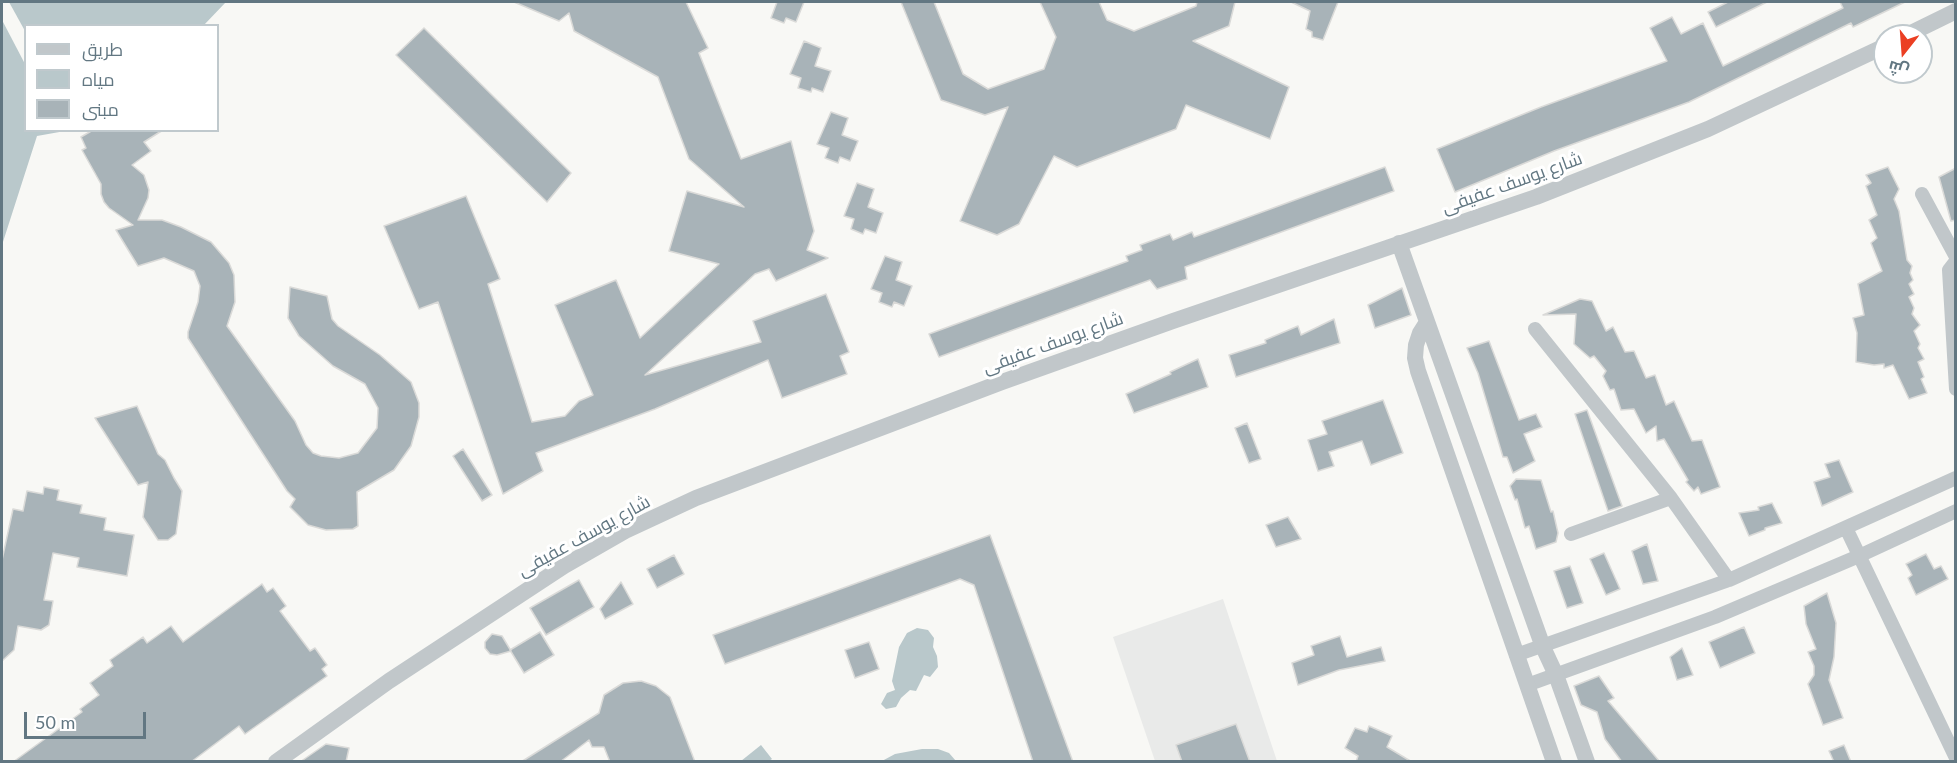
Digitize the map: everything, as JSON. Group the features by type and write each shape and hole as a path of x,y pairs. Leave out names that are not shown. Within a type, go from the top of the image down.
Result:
{"street":[{"path":"1929,24 1956,11"},
{"name":"شارع يوسف عفيفى","path":"276,762 389,681 564,566 625,531 655,517 707,494 1002,382 1536,197 1708,129 1873,52"},
{"path":"1922,194 1956,259 1949,270 1956,389"},
{"path":"1399,243 1543,647 1556,675 1587,762"},
{"path":"1427,322 1416,345 1415,358 1418,371 1554,762"},
{"path":"1535,329 1671,498 1729,579"},
{"path":"1516,655 1729,579 1956,478"},
{"path":"1571,534 1671,498"},
{"path":"1527,685 1715,617 1859,556 1956,511"},
{"path":"1846,528 1956,758"}],"shaded area":[{"path":"1223,599 1277,761 1155,761 1113,637"}],"water":[{"path":"2,2 226,2 205,24 24,24 24,132 59,132 37,136 2,245"},
{"path":"917,628 928,630 934,638 933,647 938,667 930,677 924,675 916,691 910,690 901,698 896,707 886,709 881,704 887,693 895,690 892,681 899,647 907,633"},
{"path":"761,745 772,759 769,761 741,761"},
{"path":"922,749 938,749 949,753 956,761 882,761 895,754"}],"pier":[{"path":"2,2 9,2 24,29 24,62 2,20"}],"building":[{"path":"514,2 686,2 708,48 699,53 741,159 791,141 814,231 807,250 828,258 776,281 769,269 755,274 645,375 761,342 753,321 826,294 849,352 840,356 847,374 782,398 768,360 655,409 536,453 543,471 503,494 438,302 419,309 384,226 466,196 500,279 488,284 532,422 565,416 579,401 593,395 555,305 616,280 640,338 719,264 669,251 687,191 744,207 689,159 658,77 574,31 569,13 559,21"},
{"path":"777,2 804,2 796,22 786,18 784,23 771,18"},
{"path":"901,2 934,2 963,74 988,89 1044,69 1056,37 1040,2 1099,2 1107,20 1134,31 1196,6 1197,2 1235,2 1229,26 1193,41 1289,87 1270,139 1186,105 1176,129 1077,167 1054,156 1019,224 997,235 960,221 1008,107 985,115 941,100"},
{"path":"1291,2 1338,2 1323,40 1312,37 1312,32 1306,29 1310,11"},
{"path":"1728,2 1767,2 1716,27 1708,12"},
{"path":"1840,2 1905,2 1853,27 1851,23 1689,102 1554,151 1455,192 1437,149 1541,107 1667,61 1650,28 1672,17 1681,34 1703,23 1723,66 1843,8"},
{"path":"424,28 571,173 547,202 396,55"},
{"path":"804,41 821,48 815,66 831,71 823,92 812,88 811,92 798,88 801,78 790,74"},
{"path":"831,112 848,118 842,135 858,141 850,161 840,157 838,163 825,158 829,148 817,144"},
{"path":"90,132 160,132 144,142 151,151 132,165 144,175 149,190 148,198 138,220 162,220 181,227 211,242 229,263 234,275 235,302 227,326 295,421 306,445 313,453 339,458 358,453 377,428 378,408 365,384 333,366 299,336 288,318 290,287 327,296 332,319 338,326 380,355 411,382 419,403 419,417 411,446 394,470 357,492 358,526 353,529 326,530 308,525 290,507 295,499 287,491 188,338 200,286 194,271 164,258 138,266 116,230 133,225 104,202 101,184 82,150 86,148 81,137"},
{"path":"1385,167 1394,191 1185,267 1187,279 1157,289 1150,280 939,357 929,334 1128,261 1126,256 1142,250 1140,245 1170,234 1173,240 1192,232 1194,237"},
{"path":"1888,167 1899,189 1894,199 1899,211 1907,260 1912,266 1910,273 1913,280 1909,284 1914,294 1909,297 1914,308 1912,314 1920,325 1914,331 1920,344 1918,348 1924,359 1918,362 1924,377 1921,379 1927,393 1909,399 1893,365 1884,368 1884,364 1856,362 1857,333 1853,318 1864,315 1858,284 1882,271 1871,243 1877,238 1869,220 1877,215 1866,186 1871,183 1866,175"},
{"path":"1956,168 1956,220 1951,221 1939,177"},
{"path":"857,183 874,189 868,207 883,213 876,233 865,229 863,234 851,229 854,219 844,216"},
{"path":"885,256 902,262 896,280 912,286 904,306 894,302 892,307 879,302 882,293 871,289"},
{"path":"1402,288 1411,315 1375,328 1368,305"},
{"path":"1580,299 1592,301 1606,331 1613,327 1625,352 1634,351 1646,378 1655,375 1666,405 1674,401 1692,441 1702,440 1720,487 1701,494 1698,487 1694,491 1686,482 1688,480 1664,439 1657,441 1656,426 1646,433 1634,409 1621,410 1614,389 1610,390 1603,376 1606,371 1594,356 1590,358 1574,344 1576,314 1543,315"},
{"path":"1334,319 1340,343 1236,377 1229,355 1266,343 1265,340 1298,326 1301,335"},
{"path":"1489,341 1519,420 1536,414 1542,427 1524,434 1535,461 1513,473 1507,457 1503,457 1478,373 1467,348"},
{"path":"1198,359 1208,387 1134,413 1126,394"},
{"path":"1383,400 1403,453 1371,465 1362,441 1329,452 1334,466 1318,471 1308,440 1327,434 1322,421"},
{"path":"137,406 158,454 165,460 182,491 176,534 168,540 158,540 143,517 148,482 138,485 95,418"},
{"path":"1587,410 1622,506 1608,511 1575,414"},
{"path":"1247,423 1261,459 1249,463 1235,428"},
{"path":"463,449 492,495 482,501 453,456"},
{"path":"1839,460 1853,492 1822,506 1814,482 1830,477 1825,464"},
{"path":"1516,479 1541,480 1551,512 1553,511 1558,533 1556,542 1536,549 1529,526 1525,528 1517,499 1515,500 1510,486"},
{"path":"44,487 59,490 57,500 82,505 80,513 106,518 104,530 134,535 127,576 77,567 79,558 53,553 44,600 53,601 49,625 41,630 18,626 14,650 2,661 2,560 13,509 23,511 27,491 43,494"},
{"path":"1772,503 1782,523 1749,536 1739,513 1759,510 1758,507"},
{"path":"1288,517 1301,539 1276,547 1266,525"},
{"path":"990,535 1073,762 1033,762 974,585 960,579 725,664 713,635"},
{"path":"1647,544 1658,581 1643,584 1632,551"},
{"path":"1604,553 1620,589 1606,595 1590,559"},
{"path":"1926,554 1934,569 1941,566 1948,579 1916,595 1908,578 1912,575 1906,564"},
{"path":"674,555 684,574 657,588 647,569"},
{"path":"1570,566 1583,603 1567,608 1554,571"},
{"path":"579,580 594,607 546,635 530,608"},
{"path":"621,582 633,604 605,619 600,609"},
{"path":"262,584 267,592 273,588 286,606 280,611 310,651 315,648 327,665 322,669 327,676 245,734 239,726 191,762 13,762 82,712 80,709 99,695 90,683 113,666 110,660 143,637 147,643 171,626 183,642"},
{"path":"1827,593 1836,623 1834,657 1829,680 1843,718 1823,725 1808,684 1814,675 1814,666 1808,652 1816,649 1806,624 1804,606"},
{"path":"1744,627 1755,653 1720,668 1709,642"},
{"path":"540,632 554,655 524,673 510,650"},
{"path":"492,634 502,636 511,651 497,655 490,654 485,648 485,642"},
{"path":"1340,636 1347,657 1381,647 1385,661 1339,670 1298,685 1292,663 1314,655 1311,646"},
{"path":"869,642 879,669 855,678 845,650"},
{"path":"1682,648 1693,675 1677,680 1670,657"},
{"path":"1599,676 1614,698 1608,701 1660,762 1622,762 1605,739 1597,712 1581,705 1574,686"},
{"path":"641,681 656,686 670,697 695,762 610,762 604,747 592,747 589,740 560,762 521,762 599,713 604,695 623,683"},
{"path":"1236,724 1250,762 1182,762 1176,745"},
{"path":"1369,726 1392,736 1387,747 1412,762 1356,762 1358,756 1345,748 1355,728 1367,732"},
{"path":"326,744 349,748 346,762 300,762"},
{"path":"1844,745 1851,762 1834,762 1829,751"}]}
